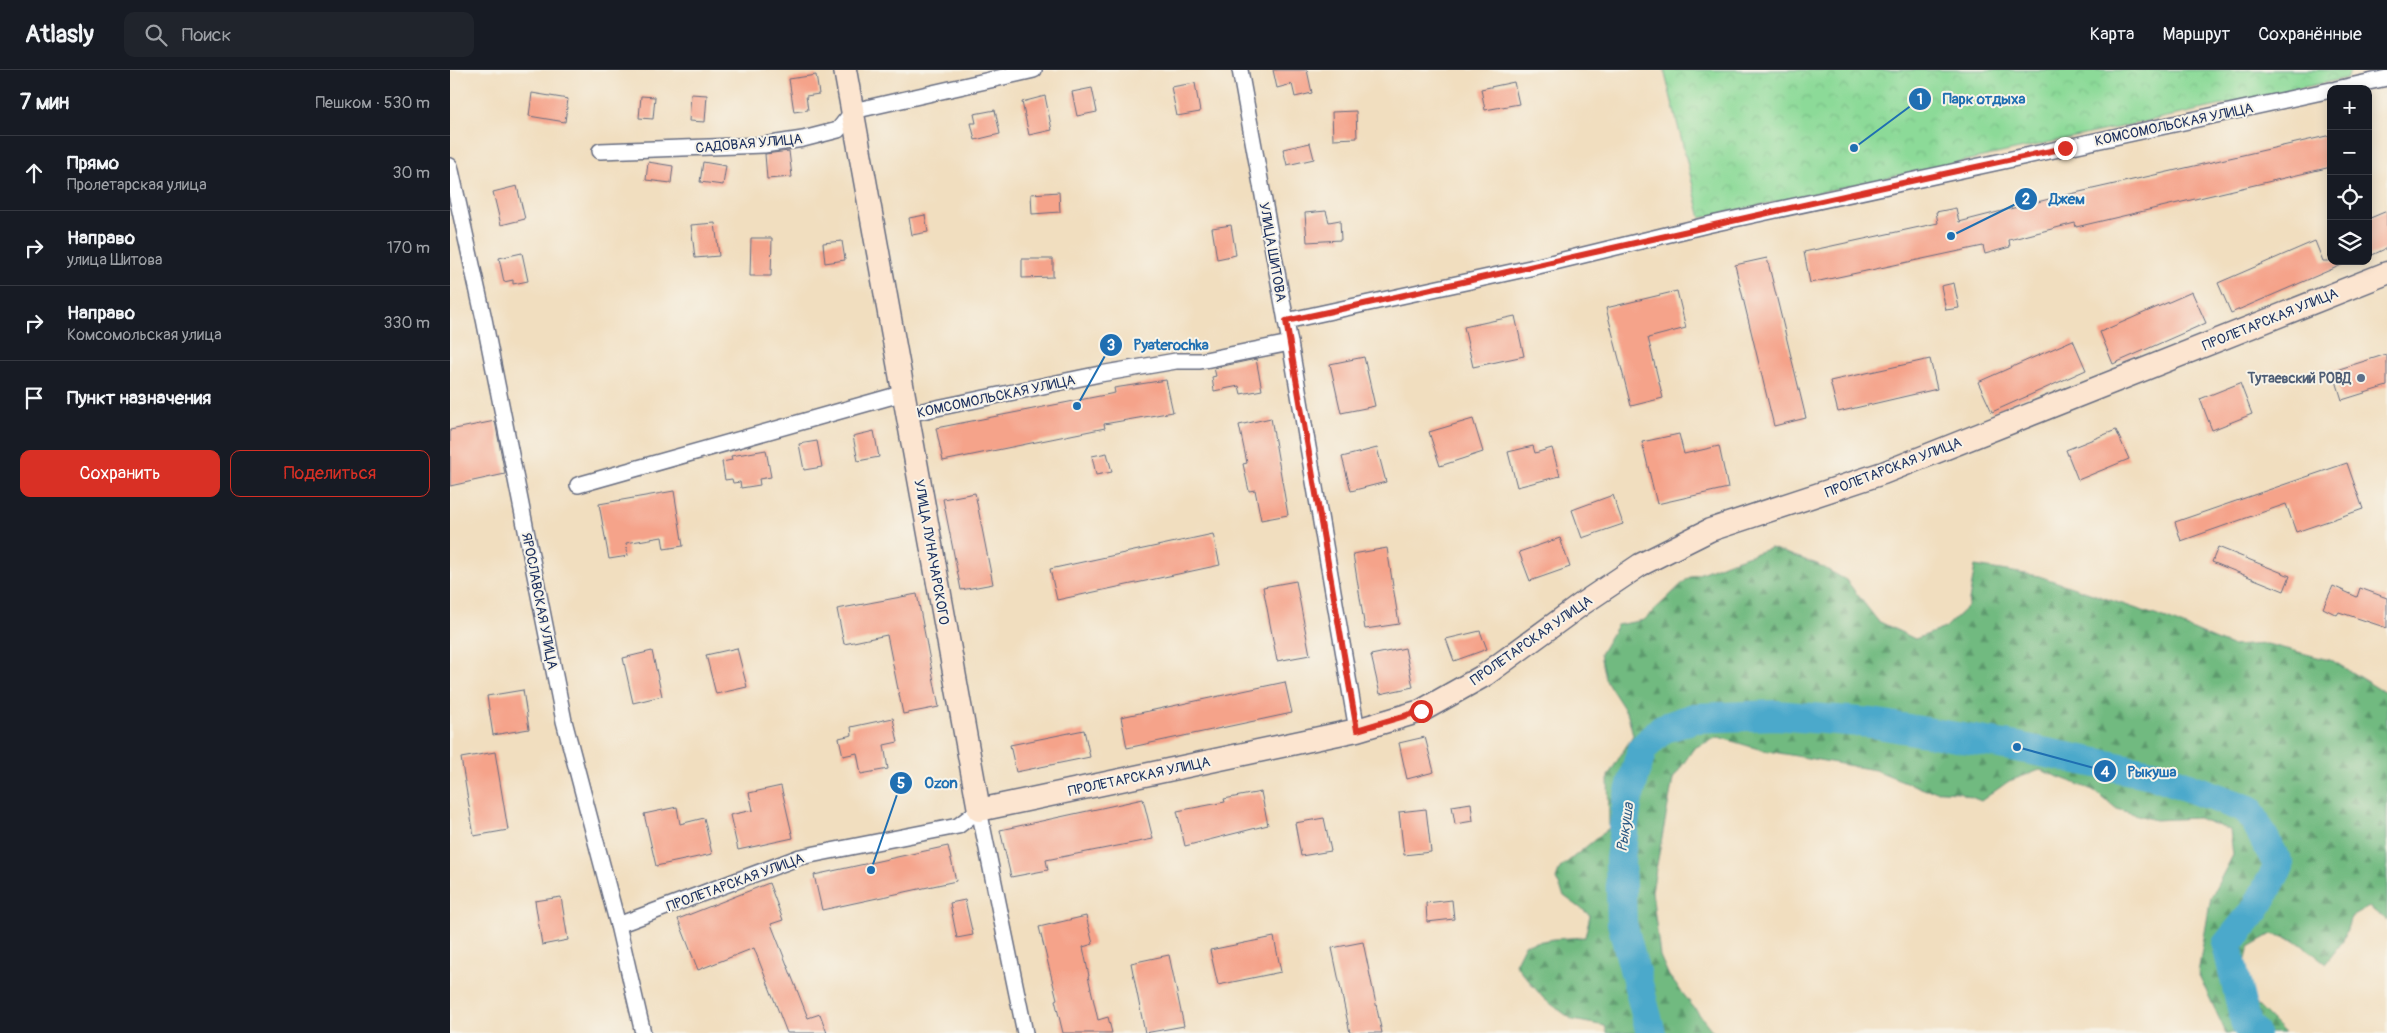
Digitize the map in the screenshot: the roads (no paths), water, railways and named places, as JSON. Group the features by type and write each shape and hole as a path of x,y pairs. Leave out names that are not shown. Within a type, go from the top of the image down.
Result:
{"street":[{"name":"УЛИЦА ЛУНАЧАРСКОГО","path":"844,70 906,403 938,592 979,810 1025,1033"},
{"path":"853,111 1034,70"},
{"name":"УЛИЦА ШИТОВА","path":"1240,70 1290,343 1357,730"},
{"path":"2355,85 2387,78"},
{"name":"КОМСОМОЛЬСКАЯ УЛИЦА","path":"1286,321 1530,268 1707,225 2327,91"},
{"name":"САДОВАЯ УЛИЦА","path":"600,151 764,145 803,139 838,130 853,111"},
{"name":"ЯРОСЛАВСКАЯ УЛИЦА","path":"450,166 484,319 564,721 618,925 643,1033"},
{"name":"ПРОЛЕТАРСКАЯ УЛИЦА","path":"618,925 800,857 958,826 979,810 1357,730 1421,711 1477,680 1640,565 1710,530 1883,474 2387,273"},
{"name":"КОМСОМОЛЬСКАЯ УЛИЦА","path":"578,485 906,403 1100,374 1176,360 1200,361 1290,343"}],"waterway":[{"name":"Рыкуша","path":"1651,1033 1622,923 1620,859 1627,803 1642,749 1662,729 1694,718 1776,715 1872,723 2017,747 2156,775 2249,810 2279,866 2256,909 2227,945 2246,1025 2254,1033"}],"place":[{"name":"Парк отдыха","path":"1854,148"},
{"name":"Джем","path":"1951,236"},
{"name":"Тутаевский РОВД","path":"2361,378"},
{"name":"Pyaterochka","path":"1077,406"},
{"name":"Рыкуша","path":"2017,747"},
{"name":"Ozon","path":"871,870"}]}
